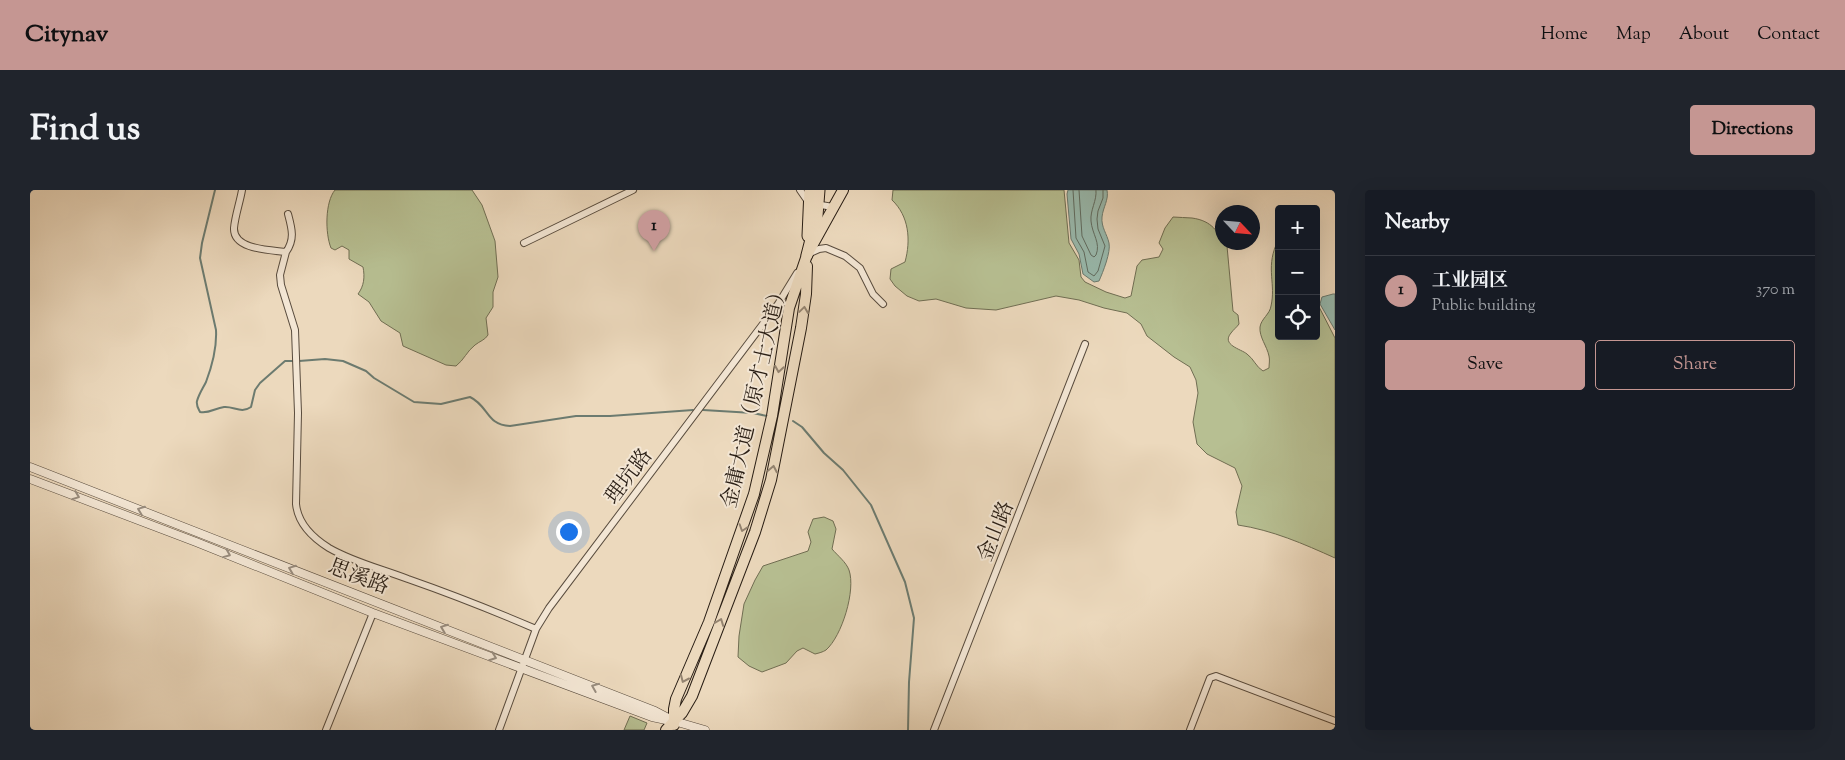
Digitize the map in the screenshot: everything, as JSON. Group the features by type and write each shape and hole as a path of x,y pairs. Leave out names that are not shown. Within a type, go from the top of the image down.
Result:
{"highway":[{"path":"810,190 814,204"},
{"path":"807,254 814,204 819,190"}],"main road":[{"path":"807,254 843,190"},
{"name":"金庸大道（原才士大道）","path":"674,726 674,709 679,690 709,622 754,494 772,414 789,308 807,254"},
{"name":"金庸大道（原才士大道）","path":"666,730 674,726 692,696 756,532 771,480 801,328 806,294 807,254"},
{"path":"772,414 784,417"}],"street":[{"path":"242,190 234,228 235,235 239,240 250,246 286,252"},
{"path":"524,242 633,190"},
{"path":"800,190 814,204 833,207"},
{"path":"288,214 293,235 281,266 281,285 295,330 298,413 296,504 297,514 301,523 317,539 340,554 474,603 536,629"},
{"path":"807,254 826,248 845,256 860,268 873,294 883,304"},
{"name":"理坑路","path":"500,730 536,629 549,608 778,304 807,254"},
{"name":"金山路","path":"934,730 1086,344"},
{"name":"思溪路","path":"30,467 655,710 674,726 705,730"},
{"name":"思溪路","path":"30,479 196,542 373,613 689,730"},
{"path":"326,730 373,613"},
{"path":"1190,730 1210,678 1216,676 1335,721"}],"green space":[{"path":"335,190 472,190 482,205 495,241 498,277 493,292 493,307 486,318 488,335 472,347 456,366 446,365 403,346 400,333 381,321 369,302 358,294 364,281 363,267 349,259 349,250 342,246 335,250 331,248 329,242 327,218 329,202"},
{"path":"893,190 1064,190 1069,243 1079,260 1081,277 1085,282 1125,298 1131,296 1137,266 1142,260 1159,257 1163,249 1159,243 1165,228 1173,217 1199,219 1210,224 1215,229 1215,250 1227,250 1233,311 1238,315 1239,324 1231,333 1228,341 1249,356 1263,371 1269,368 1269,359 1260,327 1271,306 1271,269 1275,248 1275,340 1320,340 1320,309 1335,338 1335,558 1275,534 1238,525 1236,512 1242,486 1235,468 1207,454 1197,444 1193,422 1198,393 1196,380 1190,367 1147,336 1141,324 1127,313 1056,296 996,310 966,308 936,299 919,301 907,296 890,279 891,269 905,262 908,245 905,221 898,206 892,200"},
{"path":"824,517 833,521 836,529 832,549 846,564 851,579 849,600 842,624 832,643 825,651 815,654 803,648 797,651 786,663 762,672 749,666 738,657 744,604 763,566 808,551 811,542 808,532 813,519"},
{"path":"630,716 647,723 644,730 624,730"}],"water":[{"path":"1068,190 1107,190 1102,221 1108,240 1109,251 1099,281 1094,282 1083,274 1079,254 1071,239"},
{"path":"1335,294 1335,330 1320,304 1322,297"}],"waterway":[{"path":"215,190 200,258 216,330 216,343 210,370 197,401 200,412 224,407 241,410 251,407 255,390 260,383 285,361 294,361"},
{"path":"299,361 325,359 343,361 366,371 374,378 414,402 441,404 470,397 481,405 496,422 510,426 576,416 610,416 693,410"},
{"path":"703,410 753,413 767,416"},
{"path":"793,421 802,427 824,453 843,470 871,505 905,582 914,618 909,682 908,730"}],"place":[{"name":"工业园区","path":"654,251"}]}
